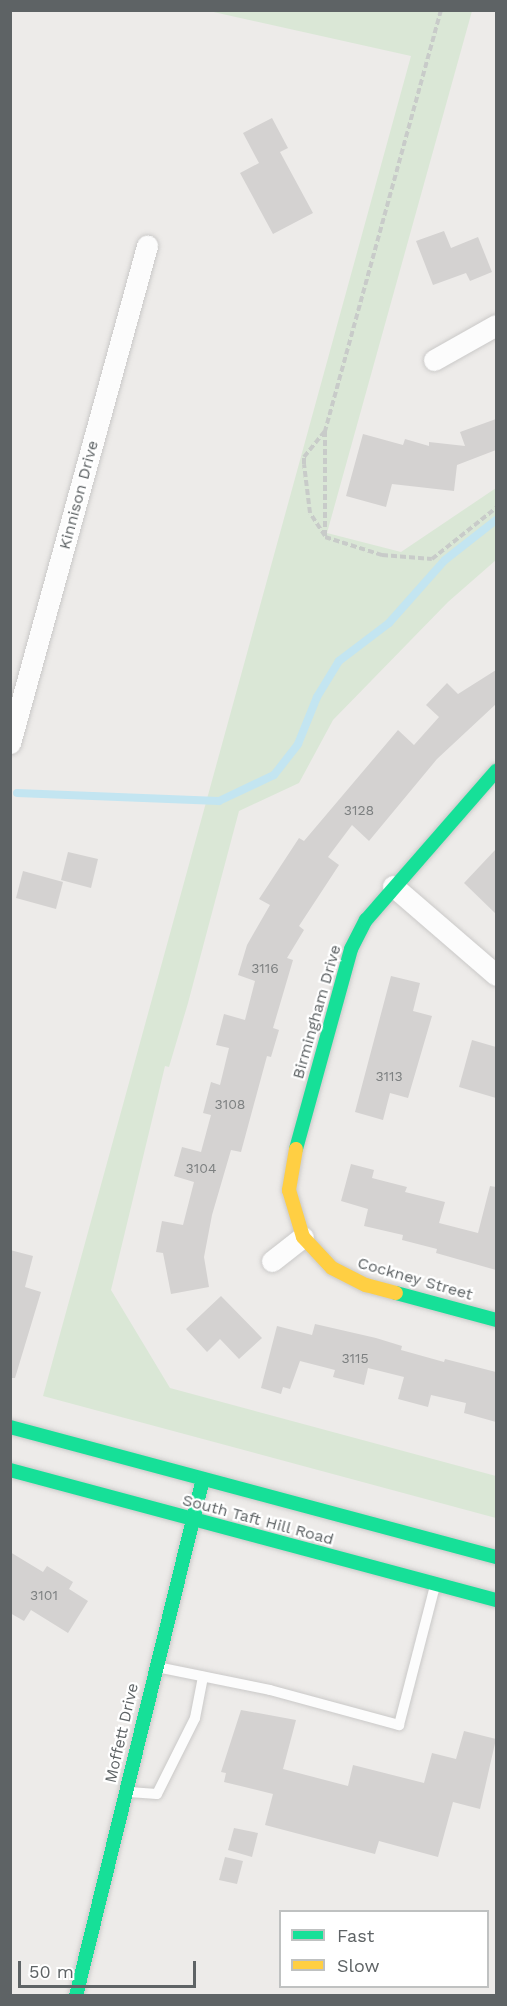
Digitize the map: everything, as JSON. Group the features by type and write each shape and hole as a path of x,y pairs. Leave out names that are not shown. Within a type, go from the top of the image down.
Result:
{"street":[{"name":"Kinnison Drive","path":"10,743 147,246"},
{"path":"434,360 496,325"},
{"name":"Birmingham Drive","path":"303,1237 293,1211 292,1163 351,949 366,920 393,886 496,771"},
{"path":"393,886 496,975"},
{"path":"272,1261 303,1237"},
{"name":"Cockney Street","path":"303,1237 315,1254 345,1277 496,1320"},
{"name":"South Taft Hill Road","path":"10,1427 496,1557"},
{"name":"South Taft Hill Road","path":"10,1470 496,1600"},
{"name":"Moffett Drive","path":"76,1995 126,1792 154,1666 203,1479"}],"lane":[{"path":"154,1666 399,1725 435,1584"},
{"path":"126,1792 157,1794 195,1718 203,1677"}],"path":[{"path":"325,537 325,431 441,10"},
{"path":"325,431 304,457 310,513 325,537 382,555 432,559 496,508"}],"green space":[{"path":"209,11 472,11 327,533 401,552 496,488 496,560 448,602 333,720 299,783 239,811 188,1003 169,1067 165,1066 111,1290 170,1388 496,1476 496,1518 43,1396 411,56"}],"building":[{"path":"272,118 288,148 280,152 313,213 273,234 240,173 259,163 243,133"},
{"path":"444,231 451,248 478,237 492,272 470,281 466,273 433,285 416,241"},
{"path":"496,419 496,450 457,465 454,491 392,484 386,507 346,496 363,434 403,445 405,439 429,446 429,442 465,446 460,432"},
{"path":"496,670 496,704 437,759 369,841 352,825 328,857 339,865 299,926 304,930 287,958 293,960 273,1028 279,1030 271,1057 267,1056 241,1152 231,1150 212,1215 204,1257 209,1287 171,1294 163,1253 156,1252 162,1221 183,1225 194,1182 174,1176 182,1147 201,1152 211,1115 203,1113 211,1082 220,1085 229,1048 216,1045 224,1014 245,1020 255,981 238,975 247,945 270,905 259,899 299,838 304,841 398,730 414,745 439,717 426,705 447,683 458,694"},
{"path":"496,849 496,914 464,883"},
{"path":"68,852 98,859 91,888 61,880"},
{"path":"23,871 63,882 56,909 16,898"},
{"path":"391,976 420,983 413,1011 432,1016 408,1098 390,1093 383,1120 355,1112"},
{"path":"472,1040 496,1047 496,1098 459,1087"},
{"path":"351,1164 374,1170 372,1178 407,1187 405,1192 445,1202 439,1223 478,1233 490,1186 496,1187 496,1270 436,1253 437,1249 402,1240 403,1235 364,1226 368,1209 341,1201"},
{"path":"10,1250 33,1256 25,1287 41,1292 15,1378 10,1378"},
{"path":"221,1296 262,1338 239,1359 220,1339 207,1352 186,1329"},
{"path":"315,1324 376,1338 402,1346 401,1350 444,1362 445,1359 496,1372 496,1422 464,1413 466,1403 431,1395 428,1407 398,1399 404,1377 368,1368 364,1385 333,1377 335,1370 300,1361 290,1389 283,1387 281,1394 261,1388 277,1326 312,1335"},
{"path":"10,1552 43,1572 47,1566 73,1582 69,1589 88,1601 68,1633 31,1610 24,1621 10,1613"},
{"path":"241,1710 296,1720 283,1769 348,1786 353,1765 424,1783 432,1753 456,1759 464,1731 496,1739 480,1809 453,1802 438,1857 379,1841 375,1854 265,1825 273,1794 224,1782 226,1773 221,1772"},
{"path":"234,1828 258,1833 252,1857 228,1850"},
{"path":"225,1857 243,1861 237,1884 219,1880"}],"waterway":[{"path":"17,793 219,801 274,775 298,744 317,697 339,661 389,623 445,560 496,520"}],"traffic: fast":[{"path":"296,1149 351,949 366,920 496,771"},
{"path":"396,1293 496,1320"},
{"path":"10,1427 496,1557"},
{"path":"10,1470 496,1600"},
{"path":"76,1996 203,1479"}],"traffic: slow":[{"path":"296,1149 289,1190 303,1237 332,1268 366,1285 396,1293"}]}
